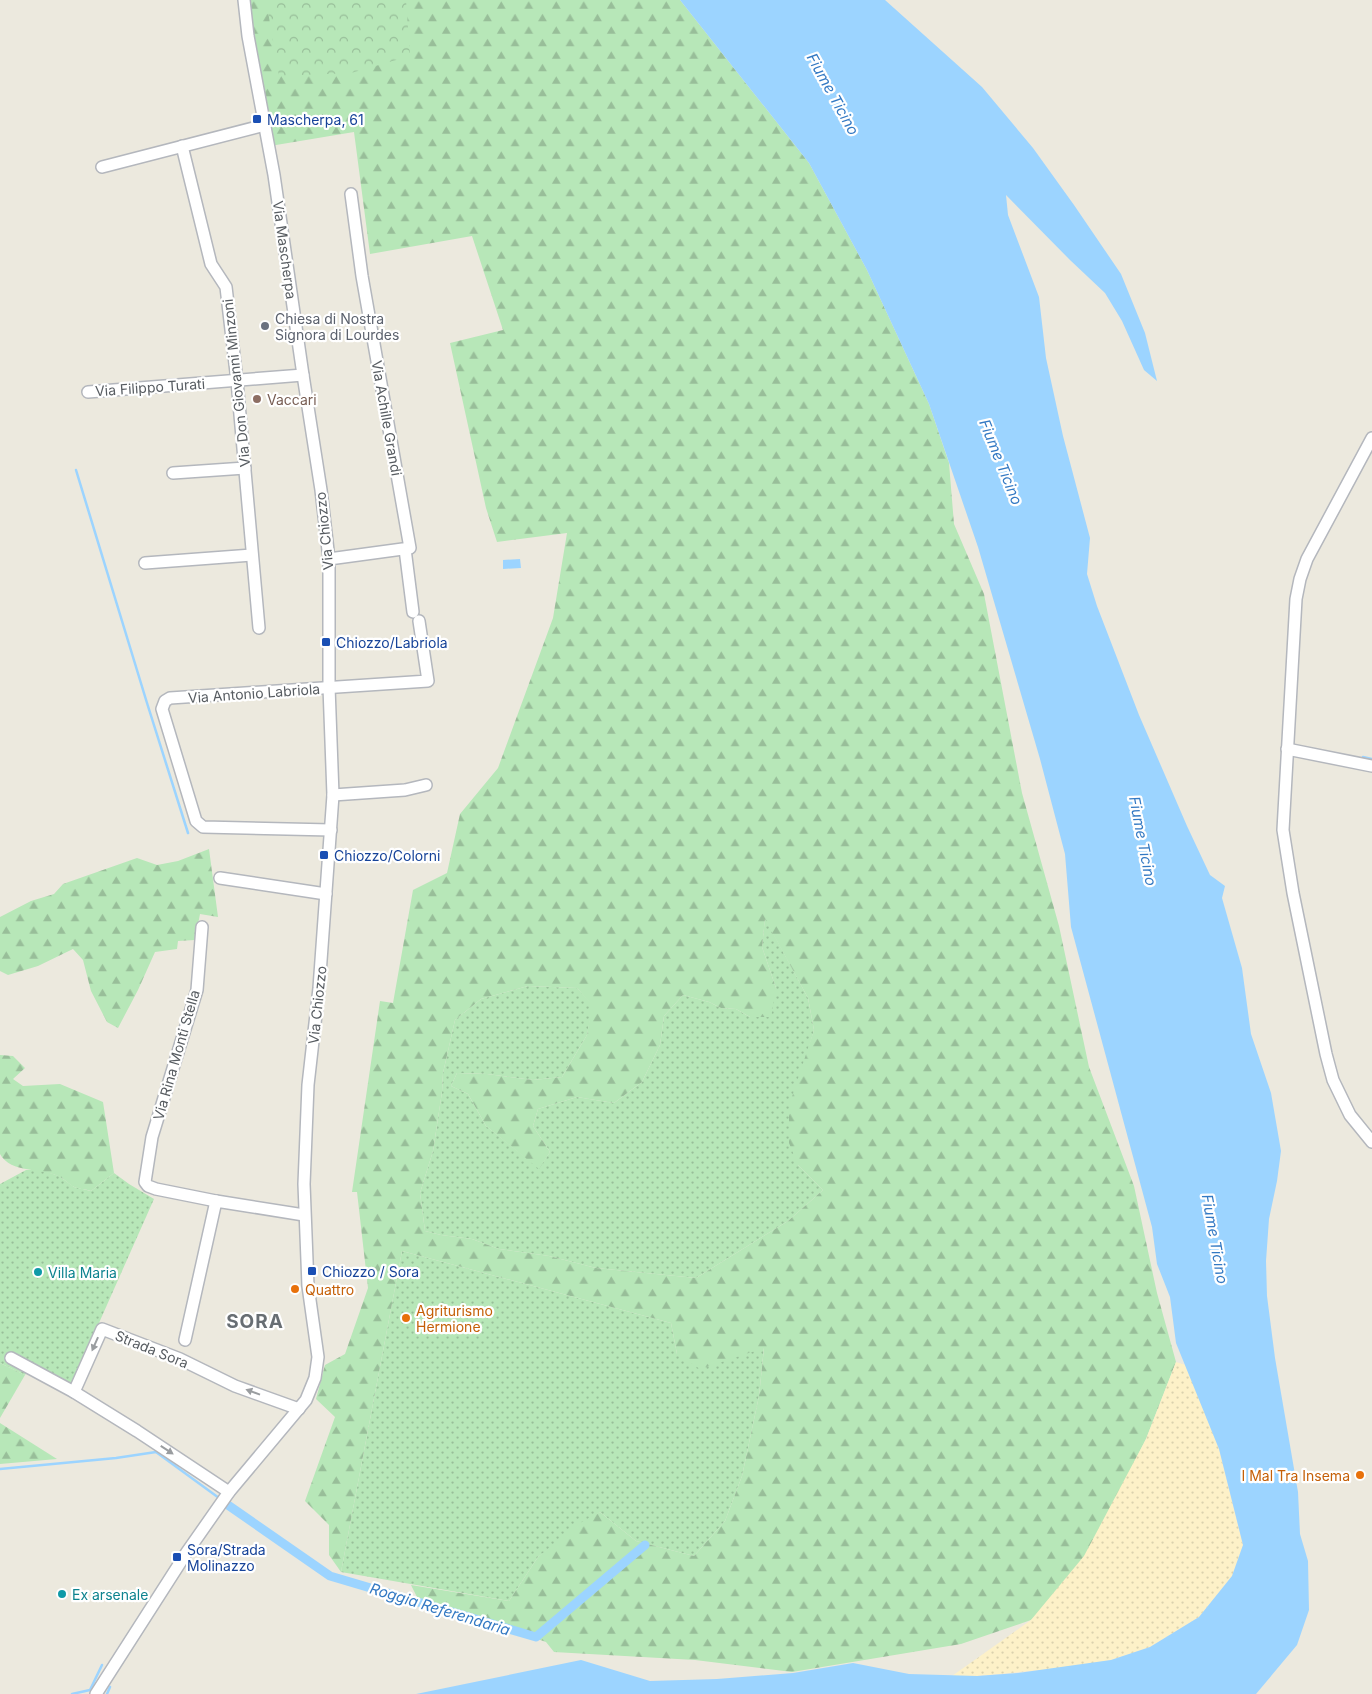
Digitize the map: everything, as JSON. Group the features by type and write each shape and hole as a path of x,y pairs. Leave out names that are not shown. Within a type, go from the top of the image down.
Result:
{"street":[{"name":"Via Mascherpa","path":"244,0 248,36 274,175 302,375"},
{"path":"102,167 265,126"},
{"name":"Via Don Giovanni Minzoni","path":"182,146 211,264 226,287 237,381 259,628"},
{"name":"Via Achille Grandi","path":"329,688 428,681 405,549 410,548 362,276 351,194"},
{"name":"Via Filippo Turati","path":"88,392 302,375"},
{"name":"Via Chiozzo","path":"302,375 321,490 329,559 329,688 333,795 326,894 308,1085 304,1215"},
{"path":"1372,438 1307,560 1300,579 1296,599 1283,830 1286,857 1333,1080 1350,1116 1372,1142"},
{"path":"172,473 245,468"},
{"path":"329,559 405,549"},
{"path":"145,562 252,555"},
{"name":"Via Antonio Labriola","path":"329,688 170,698 165,701 162,709 196,821 203,827 331,830"},
{"path":"1287,749 1372,766"},
{"path":"333,795 405,790 426,785"},
{"path":"220,878 326,894"},
{"name":"Via Rina Monti Stella","path":"202,927 197,990 152,1138 145,1182 148,1186 156,1189 216,1201"},
{"path":"96,1694 178,1564 229,1492 306,1400 315,1378 318,1357 308,1286 304,1215 216,1201"},
{"name":"Strada Sora","path":"185,1340 216,1201"},
{"name":"Strada Sora","path":"74,1392 102,1329 180,1359 235,1386 299,1409"},
{"path":"10,1358 74,1392 229,1492"}],"green space":[{"path":"239,0 680,0 809,163 867,270 929,404 949,463 954,524 984,594 1022,793 1059,926 1089,1067 1134,1186 1157,1293 1176,1362 1146,1439 1101,1528 1064,1592 1031,1620 961,1644 792,1672 695,1660 554,1652 546,1642 417,1597 411,1585 509,1601 538,1557 580,1523 600,1512 636,1541 694,1556 725,1521 742,1476 759,1396 764,1348 700,1369 677,1354 671,1323 402,1251 341,1572 329,1555 329,1525 305,1501 335,1417 316,1399 325,1365 345,1354 368,1288 357,1192 352,1192 380,1001 393,1003 413,890 447,873 460,814 498,768 553,618 567,533 497,542 486,508 450,343 503,330 472,236 370,254 354,132 264,147","holes":["765,919 808,998 814,1030 789,1106 789,1143 798,1165 823,1190 788,1221 696,1278 596,1268 549,1256 499,1249 472,1239 425,1231 420,1193 433,1151 443,1073 455,1020 481,999 528,986 577,988 592,1005 587,1035 562,1077 533,1080 487,1074 457,1073 451,1086 468,1094 486,1126 539,1169 550,1152 533,1126 538,1109 577,1097 614,1103 642,1082 660,1045 664,1016 683,995 709,1002 721,1008 736,1009 750,1017 771,1017 776,988 762,947"]},
{"path":"266,0 406,0 410,56 351,73 279,76"},
{"path":"209,849 218,917 200,914 195,940 178,941 177,949 155,952 118,1028 107,1022 91,991 83,960 73,949 38,966 8,975 0,971 0,917 31,901 54,894 63,884 137,858 157,865 178,861"},
{"path":"765,918 808,998 814,1030 804,1064 798,1165 823,1190 788,1221 696,1278 596,1268 549,1256 499,1249 472,1239 425,1231 420,1193 433,1151 443,1073 455,1020 481,999 528,986 577,988 593,1005 587,1035 562,1077 533,1080 487,1074 457,1073 451,1086 468,1094 486,1126 539,1168 550,1152 533,1126 538,1109 577,1097 614,1103 642,1082 660,1045 664,1016 683,995 709,1002 721,1008 736,1009 750,1017 776,988 762,947"},
{"path":"0,1055 13,1056 25,1068 13,1079 23,1086 60,1084 103,1102 114,1173 91,1191 72,1186 53,1174 11,1165 5,1160 0,1154"},
{"path":"26,1170 41,1170 59,1176 74,1187 91,1191 114,1173 154,1199 71,1386 33,1363 25,1375 0,1363 0,1184"},
{"path":"402,1251 671,1323 677,1354 764,1347 759,1396 742,1476 725,1521 694,1556 636,1541 600,1512 538,1557 509,1601 341,1572"},
{"path":"0,1363 25,1375 0,1418"},
{"path":"0,1423 57,1459 0,1464"}],"sand":[{"path":"1176,1362 1186,1365 1219,1449 1243,1545 1232,1576 1199,1617 1150,1647 1111,1660 1062,1668 977,1676 952,1676 1031,1620 1084,1556 1146,1439"}],"water":[{"name":"Fiume Ticino","path":"680,0 885,0 982,87 1033,148 1121,274 1145,333 1157,381 1144,370 1122,321 1105,293 1006,195 1008,215 1039,297 1046,358 1063,436 1090,538 1087,574 1097,606 1139,715 1187,826 1210,875 1225,886 1222,898 1242,968 1251,1034 1271,1093 1281,1151 1269,1219 1266,1261 1267,1296 1275,1358 1298,1492 1300,1534 1308,1561 1309,1610 1297,1645 1256,1694 416,1694 581,1660 650,1681 717,1679 793,1673 853,1663 909,1674 977,1676 1018,1673 1111,1660 1150,1647 1199,1617 1232,1576 1243,1545 1219,1449 1176,1343 1170,1297 1157,1264 1152,1227 1071,927 1065,854 1040,759 978,547 929,404 867,270 809,163"},
{"path":"520,559 521,568 503,569 503,560"}],"waterway":[{"path":"76,470 188,833"},
{"path":"1363,757 1372,759"},
{"path":"0,1469 116,1458 156,1452 219,1498"},
{"name":"Roggia Referendaria","path":"225,1503 330,1576 536,1637 645,1545"},
{"path":"72,1694 90,1690 102,1665"},
{"path":"107,1694 110,1687"}],"place":[{"name":"Mascherpa, 61","path":"257,119"},
{"name":"Chiesa di Nostra Signora di Lourdes","path":"265,326"},
{"name":"Vaccari","path":"257,399"},
{"name":"Chiozzo/Labriola","path":"326,642"},
{"name":"Chiozzo/Colorni","path":"324,855"},
{"name":"Chiozzo / Sora","path":"312,1271"},
{"name":"Villa Maria","path":"38,1272"},
{"name":"Quattro","path":"295,1289"},
{"name":"Agriturismo Hermione","path":"406,1318"},
{"name":"I Mal Tra Insema","path":"1360,1475"},
{"name":"Sora/Strada Molinazzo","path":"177,1557"},
{"name":"Ex arsenale","path":"62,1594"}],"district":[{"name":"SORA","path":"255,1321"}]}
